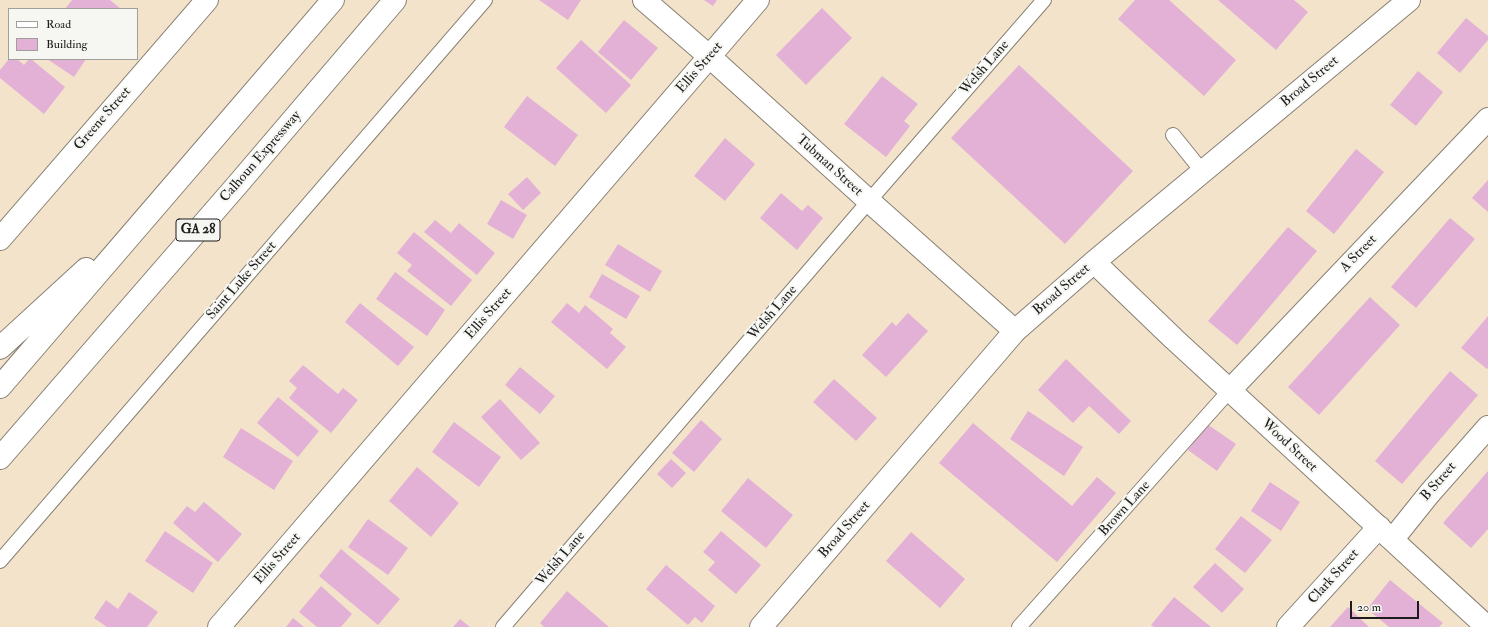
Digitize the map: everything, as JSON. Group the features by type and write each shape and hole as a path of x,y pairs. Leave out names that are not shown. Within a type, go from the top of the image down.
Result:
{"main road":[{"name":"Greene Street","path":"0,239 207,0"},
{"path":"0,387 333,0"},
{"name":"Calhoun Expressway","path":"0,458 238,184 394,0"},
{"name":"Tubman Street","path":"644,0 710,57 1015,331"},
{"name":"Ellis Street","path":"219,627 758,0"},
{"name":"Broad Street","path":"761,627 1015,331 1094,262 1409,0"},
{"name":"A Street","path":"1230,390 1488,119"},
{"path":"0,348 160,202"},
{"name":"Wood Street","path":"1094,262 1174,339 1487,627"},
{"path":"0,470 128,310"},
{"name":"B Street","path":"1386,533 1429,494 1488,427"},
{"name":"Clark Street","path":"1288,627 1386,533"}],"lane":[{"name":"Saint Luke Street","path":"0,561 484,0"},
{"name":"Welsh Lane","path":"503,627 1044,0"},
{"path":"1174,135 1202,172"},
{"name":"Brown Lane","path":"1019,627 1230,390"}],"building":[{"path":"72,0 110,0 120,8 66,8"},
{"path":"539,0 581,0 568,20"},
{"path":"704,0 717,0 713,6"},
{"path":"1135,0 1169,0 1236,60 1204,96 1118,19"},
{"path":"1218,0 1294,0 1308,12 1276,50"},
{"path":"822,8 852,38 806,85 776,55"},
{"path":"1466,18 1488,36 1488,40 1460,73 1437,53"},
{"path":"624,20 658,48 631,80 598,52"},
{"path":"581,40 631,85 606,113 556,68"},
{"path":"8,60 18,60 24,65 28,60 32,60 65,87 44,114 0,78 0,70"},
{"path":"48,60 85,60 74,77"},
{"path":"1019,65 1133,171 1065,244 951,138"},
{"path":"1418,71 1443,92 1416,126 1390,105"},
{"path":"882,76 918,104 904,121 910,126 886,157 844,124"},
{"path":"527,96 578,135 555,166 504,127"},
{"path":"725,138 755,164 725,201 694,176"},
{"path":"1356,149 1384,172 1334,234 1306,211"},
{"path":"527,177 541,193 523,210 508,194"},
{"path":"1488,180 1488,212 1472,198"},
{"path":"781,193 802,211 808,205 823,218 797,250 760,218"},
{"path":"501,200 527,215 513,239 487,224"},
{"path":"1450,218 1475,239 1416,308 1391,287"},
{"path":"435,220 451,233 459,223 495,253 477,275 424,232"},
{"path":"1288,227 1317,251 1237,345 1208,321"},
{"path":"414,232 472,280 451,306 407,271 412,265 397,253"},
{"path":"618,244 662,271 650,292 605,265"},
{"path":"395,272 445,310 427,336 376,299"},
{"path":"602,274 640,296 626,319 589,297"},
{"path":"1370,297 1400,325 1319,415 1288,387"},
{"path":"360,303 414,347 398,366 345,322"},
{"path":"567,303 579,313 585,305 613,329 610,333 626,347 607,369 551,322"},
{"path":"908,313 928,331 886,377 862,355 892,322 896,326"},
{"path":"1488,316 1488,368 1487,369 1461,348"},
{"path":"1066,359 1131,421 1119,434 1089,406 1073,423 1038,390"},
{"path":"303,365 338,394 343,388 358,400 331,433 289,398 297,388 289,381"},
{"path":"520,367 555,396 540,414 505,385"},
{"path":"1450,371 1478,395 1402,484 1375,461"},
{"path":"834,379 877,418 856,441 813,402"},
{"path":"278,397 319,431 298,457 257,423"},
{"path":"500,399 540,443 521,460 481,417"},
{"path":"1028,411 1083,447 1064,476 1010,439"},
{"path":"701,420 722,439 694,472 672,453"},
{"path":"454,422 501,457 479,487 432,452"},
{"path":"973,423 1072,506 1097,477 1116,493 1057,562 939,463"},
{"path":"1207,424 1236,444 1217,471 1188,450"},
{"path":"241,428 293,461 274,490 223,457"},
{"path":"671,459 686,473 672,488 657,474"},
{"path":"417,467 459,503 431,537 389,501"},
{"path":"1488,471 1488,529 1471,548 1443,523"},
{"path":"748,478 793,515 766,548 721,511"},
{"path":"1270,482 1300,502 1281,531 1251,511"},
{"path":"204,502 242,534 218,562 173,523 187,506 195,512"},
{"path":"1241,516 1272,540 1245,573 1215,549"},
{"path":"368,519 408,548 388,575 348,547"},
{"path":"165,531 213,563 193,593 145,561"},
{"path":"721,531 761,565 736,594 708,570 715,562 703,552"},
{"path":"911,532 965,579 940,608 886,561"},
{"path":"341,549 400,599 378,625 319,576"},
{"path":"1215,563 1244,589 1222,613 1193,587"},
{"path":"666,565 715,606 702,623 695,617 688,625 646,589"},
{"path":"1390,580 1443,623 1439,627 1389,627 1367,609"},
{"path":"321,586 352,614 341,627 317,627 299,612"},
{"path":"567,591 609,627 544,627 540,623"},
{"path":"129,592 158,612 147,627 107,627 94,618 106,600 118,609"},
{"path":"1174,597 1211,627 1154,627 1151,625"},
{"path":"1348,607 1369,627 1330,627"},
{"path":"293,618 304,627 286,627"},
{"path":"460,619 470,627 453,627"}]}
